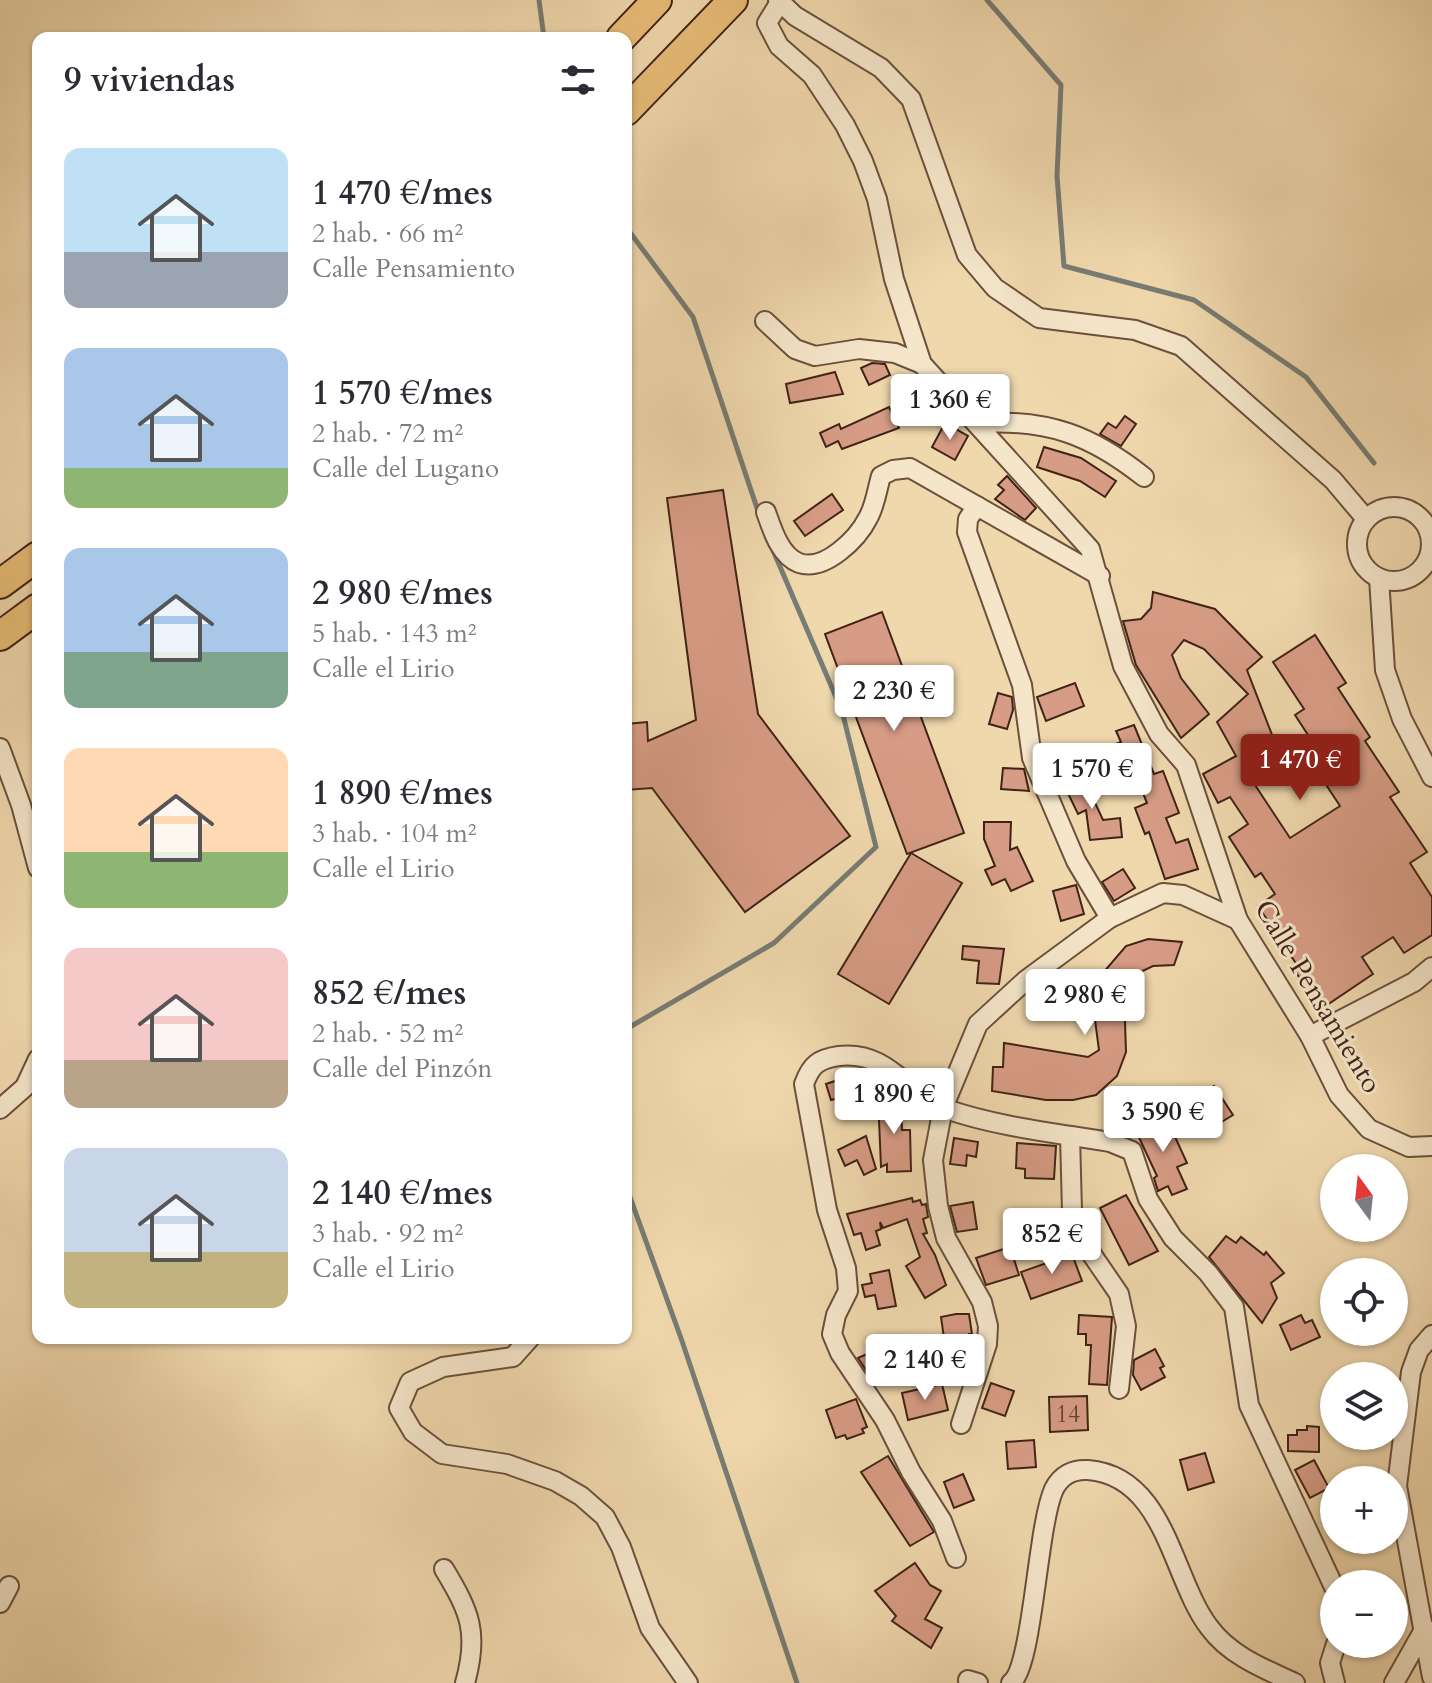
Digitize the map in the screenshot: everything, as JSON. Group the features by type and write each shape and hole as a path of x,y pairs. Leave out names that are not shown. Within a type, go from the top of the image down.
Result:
{"highway":[{"path":"627,32 657,0"},
{"path":"632,105 733,0"},
{"path":"0,584 32,560"},
{"path":"0,636 32,612"}],"street":[{"name":"Calle Pensamiento","path":"779,1 767,23 779,46 812,75 845,125 863,161 877,199 894,279 922,364 979,423 1090,549 1123,666 1159,734 1186,765 1238,920 1310,1036 1339,1095 1369,1129 1409,1147 1432,1146"},
{"path":"779,1 795,16 881,68 911,99 967,255 995,288 1039,318 1135,330 1181,346 1333,480 1366,519"},
{"path":"765,321 795,349 815,356 859,349 895,353 922,364"},
{"path":"979,423 1035,423 1064,430 1111,451 1144,477"},
{"path":"766,512 785,552 799,563 816,563 854,538 869,517 881,476 893,470 910,468 1100,576"},
{"path":"977,506 968,519 967,532 1022,685 1032,758 1076,861 1110,918"},
{"path":"1389,506 1413,511 1430,531 1430,561 1410,578 1392,581 1379,578 1359,558 1356,545 1366,519 1389,506"},
{"path":"1379,578 1385,670 1402,719 1432,777"},
{"path":"0,748 32,846"},
{"path":"961,1424 987,1344 988,1326 982,1302 946,1238 938,1206 933,1160 943,1108 978,1024 1026,980 1110,918 1163,893 1183,895 1238,920"},
{"path":"1310,1036 1414,982 1432,967"},
{"path":"956,1558 942,1521 911,1472 885,1420 840,1353 832,1334 836,1315 848,1291 846,1268 827,1210 804,1084 810,1068 823,1058 846,1055 892,1069 943,1108 1110,1142 1132,1151 1148,1199 1156,1212 1173,1238 1208,1273 1234,1307 1249,1405 1326,1570"},
{"path":"0,1109 25,1087 32,1072"},
{"path":"1070,1136 1072,1211 1082,1240 1119,1294 1126,1326 1119,1389"},
{"path":"1432,1335 1419,1350 1411,1372 1397,1486 1432,1677"},
{"path":"525,1344 513,1357 443,1367 410,1382 399,1408 413,1432 442,1454 507,1464 555,1481 581,1496 605,1517 621,1547 650,1628 688,1683"},
{"path":"1011,1683 1017,1679 1026,1640 1041,1537 1053,1491 1062,1477 1075,1471 1092,1470 1114,1478 1149,1508 1164,1533 1197,1609 1225,1645 1295,1683"},
{"path":"444,1569 468,1614 473,1651 465,1683"},
{"path":"1394,1683 1425,1628"},
{"path":"1332,1658 1335,1683"}],"building":[{"path":"872,363 885,364 890,375 869,385 861,368"},
{"path":"835,372 843,394 790,403 786,384"},
{"path":"889,407 899,428 842,449 838,441 826,447 820,433 839,424 841,429"},
{"path":"1125,416 1136,424 1121,446 1100,434 1108,423 1116,428"},
{"path":"945,423 968,436 955,460 932,447"},
{"path":"1044,447 1081,458 1116,481 1105,497 1080,481 1037,467"},
{"path":"1007,476 1036,508 1025,520 995,499 1004,490 998,485"},
{"path":"723,490 758,714 850,836 745,912 652,788 632,790 632,723 647,722 648,741 696,720 667,498"},
{"path":"832,494 843,510 805,536 794,521"},
{"path":"1153,592 1215,609 1262,657 1247,670 1286,771 1255,785 1290,838 1340,806 1315,768 1325,761 1295,715 1304,709 1273,662 1315,635 1346,683 1338,688 1370,737 1365,741 1399,792 1390,797 1427,852 1410,863 1432,897 1432,935 1404,953 1393,937 1362,957 1373,974 1321,1009 1293,968 1297,965 1258,906 1275,894 1261,873 1255,877 1229,837 1248,824 1230,797 1218,803 1203,774 1236,756 1217,722 1248,694 1204,649 1184,640 1172,655 1181,678 1209,714 1181,738 1136,665 1123,621 1141,619 1151,608"},
{"path":"882,612 964,833 907,854 825,634"},
{"path":"1075,683 1084,706 1046,721 1037,697"},
{"path":"998,693 1012,697 1013,710 1007,729 989,724"},
{"path":"1134,725 1154,774 1163,771 1179,813 1166,818 1176,843 1188,839 1198,869 1165,879 1149,832 1145,834 1135,808 1147,803 1132,766 1123,770 1113,745 1121,742 1116,731"},
{"path":"1003,768 1024,769 1029,791 1001,789"},
{"path":"1082,775 1103,820 1120,818 1122,837 1090,840 1086,810 1078,814 1063,783"},
{"path":"984,822 1011,822 1010,850 1017,847 1033,881 1011,891 1005,879 992,885 985,870 995,866 984,839"},
{"path":"911,853 962,883 889,1004 838,974"},
{"path":"1123,869 1135,888 1114,901 1102,882"},
{"path":"1076,885 1084,914 1061,921 1053,891"},
{"path":"1148,939 1182,942 1174,965 1153,966 1134,975 1124,991 1126,1052 1117,1076 1096,1095 1073,1100 1046,1100 992,1091 993,1067 1003,1067 1004,1043 1088,1057 1099,1050 1093,1005 1102,974 1126,946"},
{"path":"963,946 1004,949 999,984 977,983 979,961 962,959"},
{"path":"838,1080 848,1098 854,1096 859,1113 845,1117 835,1099 831,1100 826,1084"},
{"path":"1214,1086 1233,1115 1215,1126 1196,1098"},
{"path":"878,1096 901,1096 902,1130 910,1130 911,1171 887,1172 887,1164 881,1167"},
{"path":"1165,1115 1187,1163 1177,1167 1187,1189 1172,1195 1168,1186 1158,1191 1154,1178 1157,1176 1135,1129"},
{"path":"866,1136 876,1169 864,1175 857,1160 845,1166 838,1150"},
{"path":"954,1138 978,1142 976,1157 967,1155 966,1166 950,1164"},
{"path":"1017,1143 1056,1146 1054,1179 1025,1178 1025,1169 1016,1168"},
{"path":"1126,1195 1158,1251 1129,1265 1100,1208"},
{"path":"912,1198 913,1202 920,1200 922,1205 926,1204 928,1217 923,1219 927,1233 923,1234 946,1285 925,1298 906,1266 920,1257 907,1219 883,1228 880,1222 881,1229 876,1231 880,1245 866,1250 861,1233 854,1235 847,1214"},
{"path":"973,1202 977,1229 957,1232 950,1206"},
{"path":"1226,1236 1236,1243 1241,1237 1264,1255 1266,1252 1284,1273 1271,1283 1277,1298 1262,1323 1209,1257"},
{"path":"1010,1247 1019,1275 986,1285 976,1258"},
{"path":"1072,1254 1082,1281 1031,1299 1021,1272"},
{"path":"889,1270 896,1306 878,1309 875,1295 865,1297 862,1285 872,1283 870,1274"},
{"path":"969,1314 972,1334 969,1334 970,1345 965,1346 965,1366 938,1371 936,1357 940,1356 941,1338 944,1338 941,1317"},
{"path":"1079,1315 1112,1317 1107,1385 1089,1384 1091,1345 1086,1345 1086,1334 1078,1334"},
{"path":"1301,1315 1305,1323 1312,1320 1320,1337 1291,1350 1280,1325"},
{"path":"885,1346 898,1376 876,1385 858,1358"},
{"path":"1155,1349 1164,1366 1160,1368 1165,1377 1141,1390 1133,1375 1134,1360"},
{"path":"991,1383 1014,1391 1005,1416 982,1408"},
{"path":"942,1384 948,1410 908,1420 902,1393"},
{"path":"1087,1396 1088,1430 1050,1432 1049,1397"},
{"path":"856,1399 867,1427 862,1429 864,1433 847,1439 845,1435 836,1438 826,1410"},
{"path":"1307,1426 1319,1427 1319,1452 1288,1451 1288,1435 1297,1435 1297,1430 1307,1430"},
{"path":"1034,1440 1036,1467 1008,1469 1006,1442"},
{"path":"1205,1453 1214,1482 1188,1490 1180,1460"},
{"path":"888,1456 934,1532 910,1546 861,1472"},
{"path":"1314,1460 1320,1471 1320,1493 1310,1498 1295,1470"},
{"path":"963,1474 974,1500 954,1508 944,1482"},
{"path":"915,1563 930,1585 941,1591 925,1619 942,1628 931,1648 892,1621 896,1616 875,1591"}],"waterway":[{"path":"539,0 543,32"},
{"path":"987,0 1061,85 1057,176 1064,266 1194,300 1306,377 1374,463"},
{"path":"632,235 693,317 760,517"},
{"path":"632,1026 774,943 876,847 842,711 769,541"},
{"path":"632,1203 797,1683"}]}
